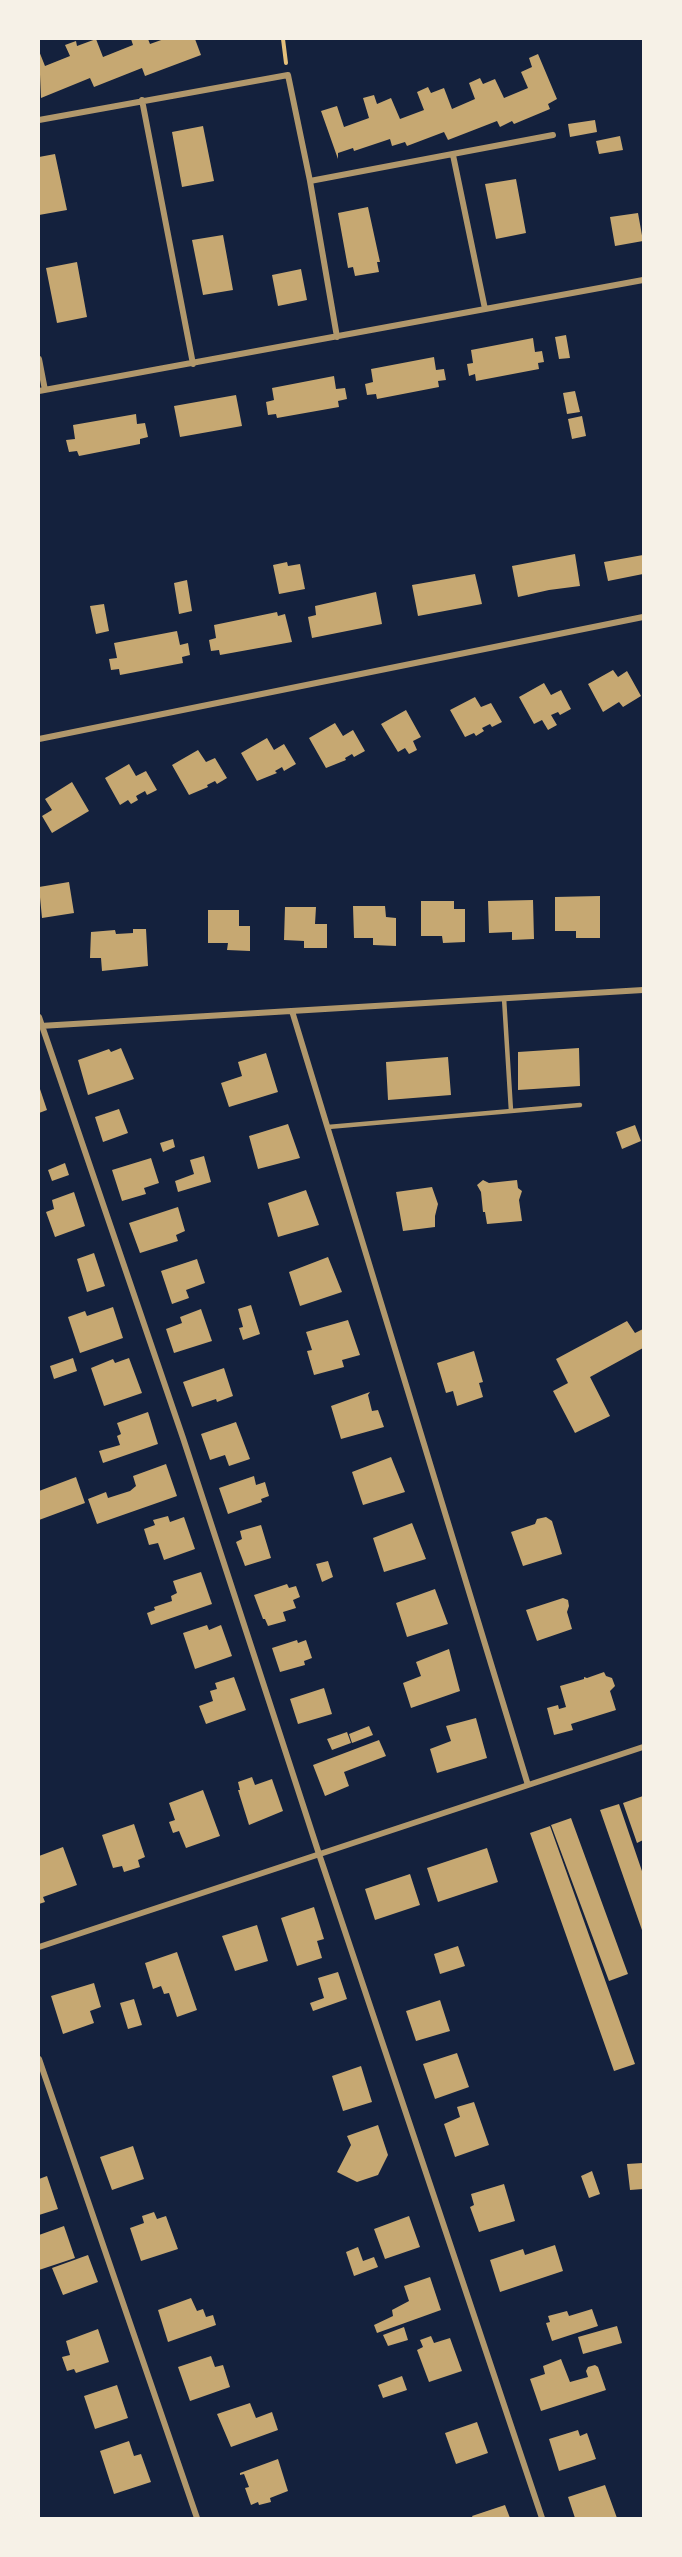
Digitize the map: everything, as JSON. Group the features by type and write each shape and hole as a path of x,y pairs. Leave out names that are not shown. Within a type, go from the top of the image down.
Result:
{"street":[{"path":"39,120 288,75 310,181 337,337"},
{"path":"142,100 193,364"},
{"path":"310,181 553,135"},
{"path":"453,155 485,309"},
{"path":"39,359 42,391 643,280"},
{"path":"39,739 643,617"},
{"path":"40,1025 643,990"},
{"path":"292,1011 528,1785"},
{"path":"39,1017 183,1438 319,1854 542,2518"},
{"path":"39,1947 643,1747"},
{"path":"39,2059 197,2518"}],"lane":[{"path":"504,998 510,1111"},
{"path":"328,1127 580,1105"}],"path":[{"path":"283,39 288,75"}],"building":[{"path":"96,39 103,57 133,45 131,39 148,39 150,44 164,39 195,39 201,55 145,76 142,68 94,87 90,78 41,98 39,51 45,66 70,56 65,45 76,41 77,46"},
{"path":"538,54 557,99 548,104 550,109 514,124 512,121 500,127 497,121 448,140 444,132 407,146 405,142 392,146 390,139 354,151 353,148 338,153 338,159 321,111 337,106 344,127 369,118 363,98 374,95 377,104 391,98 400,119 424,110 417,92 428,87 431,93 444,88 452,109 475,99 469,83 480,78 483,84 495,79 504,98 528,88 521,72 532,67 529,58"},
{"path":"595,120 597,132 570,137 568,124"},
{"path":"203,126 214,181 182,187 172,132"},
{"path":"620,136 623,150 599,154 596,141"},
{"path":"55,154 67,210 39,215 39,157"},
{"path":"516,179 526,233 496,239 485,184"},
{"path":"368,207 380,262 377,262 379,272 355,276 353,267 348,268 338,213"},
{"path":"638,213 643,241 615,246 610,217"},
{"path":"223,235 233,290 203,295 192,240"},
{"path":"77,262 87,317 57,323 46,268"},
{"path":"301,269 307,300 278,306 272,275"},
{"path":"566,335 570,358 559,359 555,337"},
{"path":"533,338 535,352 542,351 544,362 538,363 539,369 476,381 475,374 469,376 467,364 473,363 471,350"},
{"path":"434,357 436,370 444,369 446,380 438,381 439,387 377,399 376,394 367,395 365,384 373,382 371,369"},
{"path":"334,376 336,389 345,388 347,399 338,401 339,407 277,418 276,414 268,415 266,402 274,400 272,388"},
{"path":"575,391 580,412 567,414 563,393"},
{"path":"236,395 242,426 180,437 174,406"},
{"path":"136,414 137,424 145,423 148,437 140,439 140,444 79,456 77,451 69,452 66,440 75,439 73,425"},
{"path":"582,416 586,436 572,439 568,419"},
{"path":"575,554 580,586 518,597 512,566"},
{"path":"643,555 643,574 608,581 604,562"},
{"path":"287,562 288,566 300,564 305,589 279,594 273,565"},
{"path":"475,574 482,604 418,616 412,585"},
{"path":"187,580 192,611 179,614 174,583"},
{"path":"376,592 382,624 312,638 308,617 316,615 315,606"},
{"path":"104,604 109,631 96,634 90,606"},
{"path":"277,612 278,616 285,614 292,642 220,655 219,650 211,651 209,640 216,638 214,625"},
{"path":"177,631 180,645 188,643 190,655 182,657 183,663 120,675 119,669 111,670 109,659 117,658 114,643"},
{"path":"613,670 618,677 627,671 641,696 623,707 619,702 603,712 588,684"},
{"path":"544,683 551,695 561,690 571,709 560,715 558,712 551,715 557,725 548,730 542,720 534,724 519,697"},
{"path":"475,697 481,707 491,703 502,722 492,727 490,724 482,728 484,731 476,736 474,733 465,737 450,710"},
{"path":"406,710 421,737 413,741 417,750 409,754 405,748 398,752 381,724"},
{"path":"335,723 343,736 353,730 365,751 354,757 352,754 345,758 346,760 326,768 309,738"},
{"path":"267,738 274,750 284,744 296,764 284,771 282,767 275,771 277,773 257,781 241,753"},
{"path":"198,750 206,762 215,758 227,778 217,784 215,781 207,785 208,787 189,795 172,765"},
{"path":"129,764 136,776 146,771 157,790 147,795 145,791 136,796 138,800 131,804 128,800 120,805 105,778"},
{"path":"72,782 89,811 52,833 42,816 52,810 45,799"},
{"path":"69,882 74,913 42,918 39,887"},
{"path":"600,896 600,938 576,938 576,931 555,931 555,897"},
{"path":"533,900 534,939 512,940 512,932 489,933 488,901"},
{"path":"421,901 454,901 454,909 465,909 465,942 443,943 442,936 421,936"},
{"path":"353,906 385,906 386,917 396,918 396,946 373,945 373,938 354,938"},
{"path":"285,907 316,907 315,924 327,924 327,948 304,948 304,941 284,940"},
{"path":"208,910 239,910 239,926 250,926 250,951 227,950 228,943 208,943"},
{"path":"133,929 146,929 148,966 102,971 101,958 90,958 91,932 115,930 116,934 133,933"},
{"path":"121,1048 134,1079 88,1095 78,1060 109,1049 111,1052"},
{"path":"579,1048 580,1086 518,1090 518,1052"},
{"path":"266,1053 278,1092 229,1107 221,1083 242,1076 238,1062"},
{"path":"448,1057 451,1095 388,1100 386,1062"},
{"path":"39,1086 47,1110 39,1113"},
{"path":"119,1109 128,1133 103,1142 95,1117"},
{"path":"288,1124 300,1158 258,1169 249,1136"},
{"path":"635,1125 641,1141 622,1149 616,1132"},
{"path":"173,1139 175,1147 163,1152 160,1143"},
{"path":"204,1156 211,1182 178,1192 175,1181 194,1174 190,1160"},
{"path":"151,1158 159,1183 144,1188 146,1194 122,1201 112,1170"},
{"path":"65,1163 69,1175 52,1181 48,1170"},
{"path":"483,1180 489,1183 517,1180 518,1188 522,1191 519,1200 522,1221 487,1224 481,1192 477,1185"},
{"path":"432,1187 438,1204 435,1227 403,1231 396,1192"},
{"path":"306,1190 319,1225 278,1237 268,1203"},
{"path":"74,1192 85,1226 55,1237 46,1212 54,1209 52,1200"},
{"path":"178,1207 185,1231 176,1235 178,1241 140,1253 129,1223"},
{"path":"94,1253 105,1286 87,1292 77,1259"},
{"path":"328,1257 342,1292 300,1306 289,1272"},
{"path":"197,1259 205,1283 186,1290 189,1298 172,1304 161,1271"},
{"path":"251,1305 260,1334 243,1340 239,1328 243,1327 238,1309"},
{"path":"113,1307 123,1338 80,1353 68,1317 85,1311 87,1316"},
{"path":"201,1309 212,1341 174,1353 166,1329 182,1323 180,1317"},
{"path":"348,1320 360,1355 342,1360 344,1367 314,1375 307,1351 312,1350 306,1332"},
{"path":"627,1321 635,1333 643,1329 643,1348 590,1377 610,1416 575,1433 553,1391 568,1383 556,1359"},
{"path":"474,1351 483,1382 479,1383 483,1397 457,1406 453,1391 446,1393 437,1363"},
{"path":"73,1358 77,1371 54,1379 50,1366"},
{"path":"129,1358 142,1393 104,1406 91,1368 113,1359 115,1363"},
{"path":"224,1368 233,1396 192,1407 183,1382"},
{"path":"370,1392 368,1395 372,1411 378,1410 384,1427 341,1439 331,1406"},
{"path":"148,1412 158,1444 103,1463 99,1451 120,1445 117,1436 121,1434 117,1423"},
{"path":"236,1422 250,1459 229,1466 225,1455 210,1460 201,1434"},
{"path":"391,1457 405,1492 363,1505 352,1472"},
{"path":"166,1464 177,1496 97,1524 88,1499 106,1492 108,1498 130,1491 136,1486 133,1476"},
{"path":"254,1476 256,1485 265,1482 269,1496 261,1499 262,1502 228,1514 219,1488"},
{"path":"76,1477 85,1503 39,1520 39,1491"},
{"path":"168,1516 170,1522 184,1517 195,1549 164,1560 158,1543 149,1545 144,1529 155,1525 153,1520"},
{"path":"546,1517 552,1521 562,1554 523,1566 511,1532 535,1524 537,1519"},
{"path":"412,1523 426,1559 384,1572 373,1538"},
{"path":"261,1525 271,1558 245,1566 236,1542 242,1539 240,1531"},
{"path":"328,1561 333,1577 322,1582 316,1564"},
{"path":"201,1572 212,1604 151,1625 147,1613 155,1610 154,1607 172,1601 171,1596 177,1593 173,1581"},
{"path":"287,1584 289,1588 296,1586 300,1597 293,1600 296,1608 283,1612 286,1621 268,1626 254,1595"},
{"path":"435,1589 448,1624 407,1637 396,1603"},
{"path":"563,1598 568,1600 567,1612 572,1629 537,1641 526,1610"},
{"path":"207,1625 209,1630 221,1625 232,1656 195,1669 183,1633"},
{"path":"297,1640 298,1643 306,1640 312,1658 304,1661 305,1665 280,1672 272,1648"},
{"path":"449,1649 460,1691 411,1708 403,1683 421,1676 416,1662"},
{"path":"604,1672 606,1676 612,1678 615,1686 610,1691 616,1710 571,1724 573,1730 554,1735 547,1708 558,1705 559,1709 566,1707 560,1686"},
{"path":"234,1677 246,1710 206,1724 199,1706 213,1701 210,1691 217,1689 215,1683"},
{"path":"324,1688 332,1714 298,1724 290,1699"},
{"path":"476,1718 487,1758 437,1773 430,1749 451,1741 446,1726"},
{"path":"369,1726 373,1735 352,1743 349,1734"},
{"path":"347,1732 351,1743 332,1750 327,1739"},
{"path":"379,1740 386,1756 344,1772 349,1786 325,1796 313,1765"},
{"path":"252,1777 255,1785 272,1779 283,1811 249,1825 238,1790 240,1790 238,1782"},
{"path":"203,1790 220,1836 186,1848 179,1831 173,1833 169,1822 175,1820 169,1803"},
{"path":"643,1796 643,1840 637,1843 623,1803"},
{"path":"619,1804 643,1874 643,1933 600,1810"},
{"path":"571,1818 628,1974 609,1981 551,1825"},
{"path":"134,1824 145,1857 138,1860 140,1867 124,1872 122,1866 113,1868 102,1835"},
{"path":"550,1826 635,2064 614,2071 530,1833"},
{"path":"63,1847 77,1885 43,1897 45,1902 39,1904 39,1856"},
{"path":"487,1848 498,1882 438,1902 427,1868"},
{"path":"410,1874 420,1905 375,1920 365,1889"},
{"path":"314,1907 324,1939 317,1941 322,1958 297,1966 281,1918"},
{"path":"257,1925 268,1961 235,1971 222,1936"},
{"path":"458,1946 465,1966 440,1974 434,1954"},
{"path":"177,1952 197,2010 177,2017 169,1993 164,1994 161,1986 153,1989 145,1963"},
{"path":"338,1972 347,1999 313,2011 310,2003 324,1998 318,1978"},
{"path":"94,1983 101,2007 90,2011 94,2023 63,2034 51,1996"},
{"path":"134,1999 142,2025 128,2029 120,2003"},
{"path":"440,2000 450,2031 416,2041 406,2011"},
{"path":"457,2053 469,2087 435,2099 423,2064"},
{"path":"361,2066 372,2102 343,2111 332,2076"},
{"path":"474,2102 489,2145 455,2157 444,2124 460,2117 457,2107"},
{"path":"378,2125 388,2155 378,2175 357,2182 337,2172 351,2145 347,2136"},
{"path":"133,2146 144,2179 112,2190 100,2157"},
{"path":"643,2163 643,2189 630,2190 627,2164"},
{"path":"592,2171 600,2194 589,2198 581,2176"},
{"path":"47,2176 58,2209 39,2215 39,2179"},
{"path":"504,2184 515,2221 479,2232 470,2207 474,2205 471,2194"},
{"path":"154,2212 157,2219 166,2216 178,2249 141,2261 130,2228 144,2223 142,2216"},
{"path":"409,2216 420,2247 385,2259 374,2229"},
{"path":"64,2226 75,2258 39,2270 39,2235"},
{"path":"555,2245 563,2271 500,2292 490,2260 523,2249 525,2255"},
{"path":"358,2247 363,2261 374,2257 378,2267 354,2276 346,2252"},
{"path":"88,2255 98,2282 63,2295 52,2268"},
{"path":"430,2277 441,2310 377,2333 374,2325 393,2316 392,2310 409,2301 404,2286"},
{"path":"191,2298 197,2311 203,2309 206,2317 213,2315 216,2325 168,2342 158,2310"},
{"path":"592,2309 598,2326 552,2341 546,2323 550,2322 548,2316 567,2311 569,2316"},
{"path":"617,2326 622,2343 583,2354 578,2337"},
{"path":"404,2327 408,2340 388,2346 383,2335"},
{"path":"98,2329 109,2362 76,2373 74,2369 67,2371 62,2357 70,2355 66,2341"},
{"path":"431,2336 434,2343 450,2338 462,2371 429,2382 417,2350 423,2347 420,2340"},
{"path":"211,2356 215,2367 223,2365 230,2387 190,2401 178,2367"},
{"path":"561,2359 570,2382 588,2377 586,2371 588,2367 595,2365 598,2367 606,2390 541,2411 530,2379 545,2374 543,2366"},
{"path":"402,2376 407,2390 383,2398 378,2385"},
{"path":"117,2385 128,2418 95,2429 84,2396"},
{"path":"250,2403 256,2418 272,2412 278,2430 231,2447 217,2414"},
{"path":"477,2422 488,2453 456,2464 445,2433"},
{"path":"578,2430 580,2436 587,2433 596,2459 559,2471 549,2439"},
{"path":"129,2441 134,2456 141,2454 151,2482 114,2494 100,2451"},
{"path":"278,2459 288,2491 270,2498 271,2502 259,2505 258,2502 251,2505 245,2488 249,2487 244,2474 240,2475 240,2473"},
{"path":"605,2485 617,2518 575,2518 568,2497"},
{"path":"505,2505 510,2518 473,2518 472,2516"}]}
